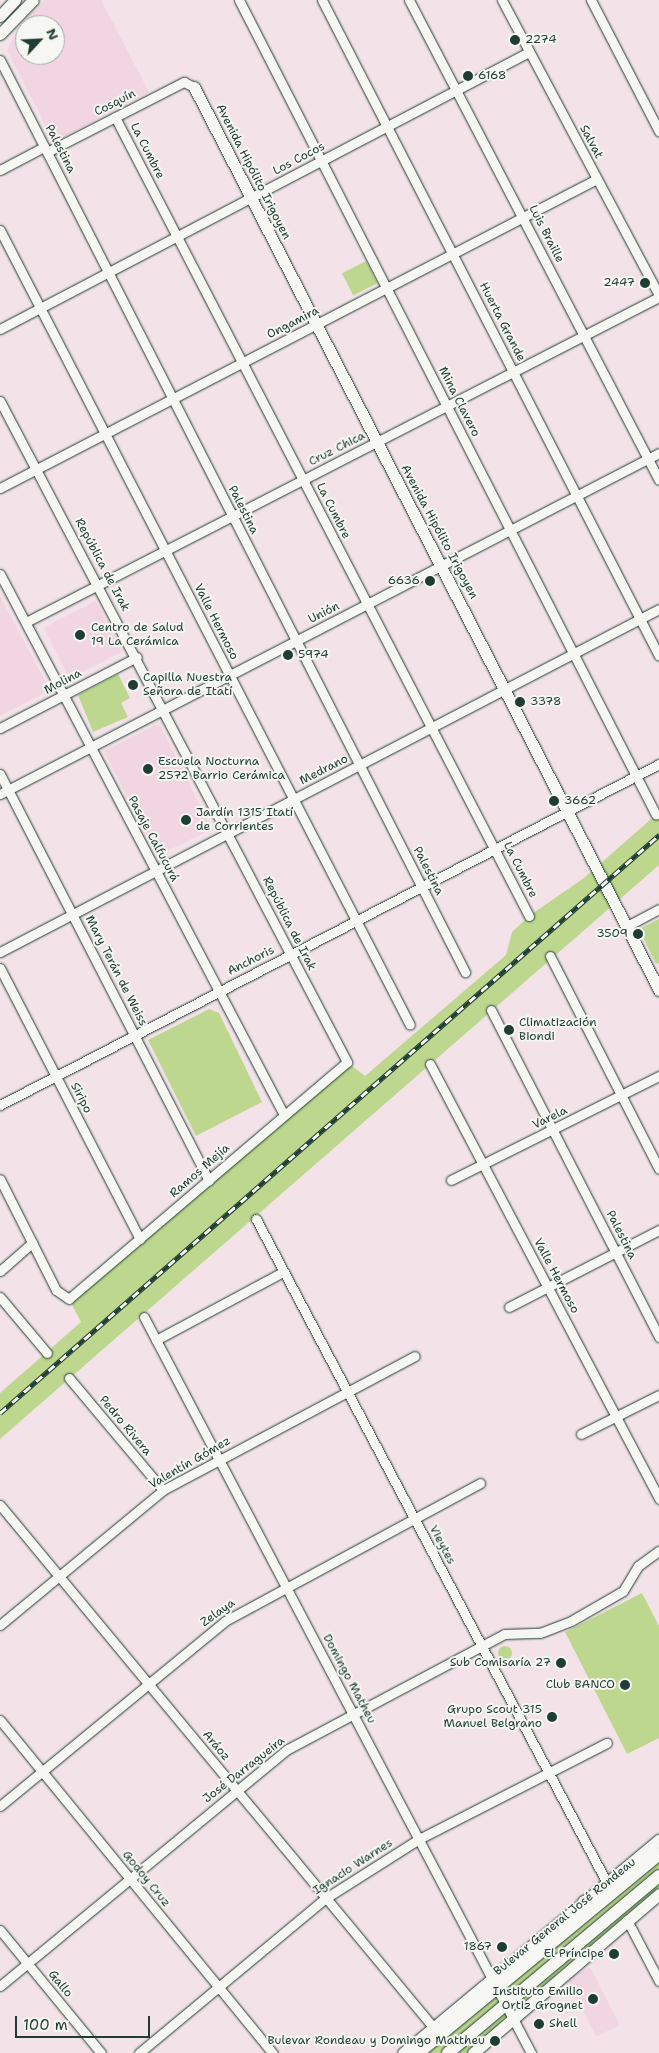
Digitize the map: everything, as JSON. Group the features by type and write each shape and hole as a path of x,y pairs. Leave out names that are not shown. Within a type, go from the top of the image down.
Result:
{"main road":[{"name":"Bulevar General José Rondeau","path":"418,2053 495,1982 613,1885 659,1854"},
{"path":"448,2053 659,1876"},
{"path":"584,1902 613,1885"}],"street":[{"path":"0,16 15,0"},
{"path":"0,34 33,0"},
{"name":"Mina Clavero","path":"239,0 656,815"},
{"name":"Huerta Grande","path":"322,0 659,656"},
{"name":"Luis Braille","path":"408,0 524,217 659,480"},
{"path":"591,0 659,131"},
{"name":"Salvat","path":"506,1 529,52 659,296"},
{"name":"Los Cocos","path":"0,329 529,52"},
{"name":"Palestina","path":"0,60 465,972"},
{"name":"Cosquín","path":"0,170 115,117 184,82 194,87"},
{"name":"Avenida Hipólito Irigoyen","path":"194,87 659,990"},
{"name":"La Cumbre","path":"115,117 529,916"},
{"name":"Ongamira","path":"0,488 597,180"},
{"name":"Valle Hermoso","path":"0,230 410,1024"},
{"name":"Cruz Chica","path":"26,622 659,296"},
{"name":"República de Irak","path":"0,401 137,657 346,1062"},
{"name":"Unión","path":"4,792 578,498 659,453"},
{"name":"Pasaje Calfucurá","path":"0,574 284,1115"},
{"name":"Medrano","path":"0,952 659,609"},
{"name":"Molina","path":"0,728 137,657"},
{"path":"568,812 659,764"},
{"name":"Mary Terán de Weiss","path":"0,774 4,792 72,914 209,1180"},
{"name":"Anchoris","path":"0,1105 568,812"},
{"path":"627,926 659,909"},
{"path":"550,956 659,1168"},
{"name":"Siripo","path":"0,968 140,1239"},
{"name":"Palestina","path":"491,1010 659,1337"},
{"name":"Ramos Mejía","path":"32,1243 56,1290 70,1299 346,1062"},
{"name":"Valle Hermoso","path":"430,1064 659,1499"},
{"name":"Varela","path":"451,1180 553,1131 659,1076"},
{"path":"0,1179 32,1243 0,1271"},
{"name":"Vieytes","path":"256,1219 549,1773 613,1885"},
{"path":"509,1308 659,1230"},
{"path":"156,1340 284,1272"},
{"path":"0,1297 47,1353"},
{"name":"Domingo Matheu","path":"144,1317 531,2053"},
{"name":"Valentín Gómez","path":"0,1624 163,1490 415,1356"},
{"name":"Pedro Rivera","path":"69,1378 163,1490"},
{"path":"581,1434 659,1395"},
{"name":"Zelaya","path":"0,1806 225,1621 286,1586 480,1483"},
{"name":"Aráoz","path":"0,1504 433,2027"},
{"name":"José Darragueira","path":"0,1986 288,1749 504,1634 540,1633 571,1620 623,1590 638,1566 659,1551"},
{"name":"Godoy Cruz","path":"0,1720 273,2053"},
{"name":"Ignacio Warnes","path":"139,2053 326,1898 419,1839 607,1743"},
{"name":"Bulevar General José Rondeau","path":"613,1885 659,1840"},
{"path":"473,2053 659,1894"},
{"name":"Bulevar General José Rondeau","path":"403,2053 433,2027 495,1982 584,1902"},
{"path":"627,1920 659,1981"},
{"name":"Gallo","path":"0,1930 101,2053"}],"shaded area":[{"path":"45,0 101,0 149,92 57,140 52,138 7,51 15,34 15,65 65,65 65,15 29,15"},
{"path":"0,596 50,690 0,716"},
{"name":"Centro de Salud 19 La Cerámica","path":"96,601 122,652 69,679 43,628"},
{"name":"Escuela Nocturna 2572 Barrio Cerámica","path":"155,725 161,727 212,829 157,856 104,751"},
{"name":"Instituto Emilio Ortiz Grognet","path":"590,1967 620,2025 596,2037 567,1979"}],"green space":[{"path":"366,261 377,283 353,296 342,273"},
{"path":"118,674 130,698 121,703 128,717 93,732 78,695"},
{"path":"659,812 659,865 0,1439 0,1393 81,1322 69,1299 347,1062 365,1076 506,955 512,932 529,916 584,878"},
{"path":"659,919 659,963 656,964 639,929"},
{"path":"209,1009 219,1013 262,1102 196,1136 148,1040"},
{"name":"Club BANCO","path":"642,1593 659,1626 659,1738 627,1754 565,1632"},
{"path":"502,1646 508,1646 512,1653 508,1660 502,1660 498,1656 498,1650"},
{"path":"659,1840 659,1894 473,2053 403,2053"}],"railway":[{"path":"0,1413 659,835"}],"place":[{"name":"2274","path":"515,40"},
{"name":"6168","path":"468,76"},
{"name":"2447","path":"645,283"},
{"name":"6636","path":"430,581"},
{"name":"Centro de Salud 19 La Cerámica","path":"80,635"},
{"name":"5974","path":"288,655"},
{"name":"Capilla Nuestra Señora de Itatí","path":"133,685"},
{"name":"3378","path":"520,702"},
{"name":"Escuela Nocturna 2572 Barrio Cerámica","path":"148,769"},
{"name":"3662","path":"554,801"},
{"name":"Jardín 1315 Itatí de Corrientes","path":"186,820"},
{"name":"3509","path":"638,934"},
{"name":"Climatización Biondi","path":"509,1030"},
{"name":"Sub Comisaría 27","path":"561,1663"},
{"name":"Club BANCO","path":"625,1685"},
{"name":"Grupo Scout 315 Manuel Belgrano","path":"552,1717"},
{"name":"1867","path":"502,1947"},
{"name":"El Príncipe","path":"614,1954"},
{"name":"Instituto Emilio Ortiz Grognet","path":"593,1999"},
{"name":"Shell","path":"539,2024"},
{"name":"Bulevar Rondeau y Domingo Mattheu","path":"495,2041"}]}
